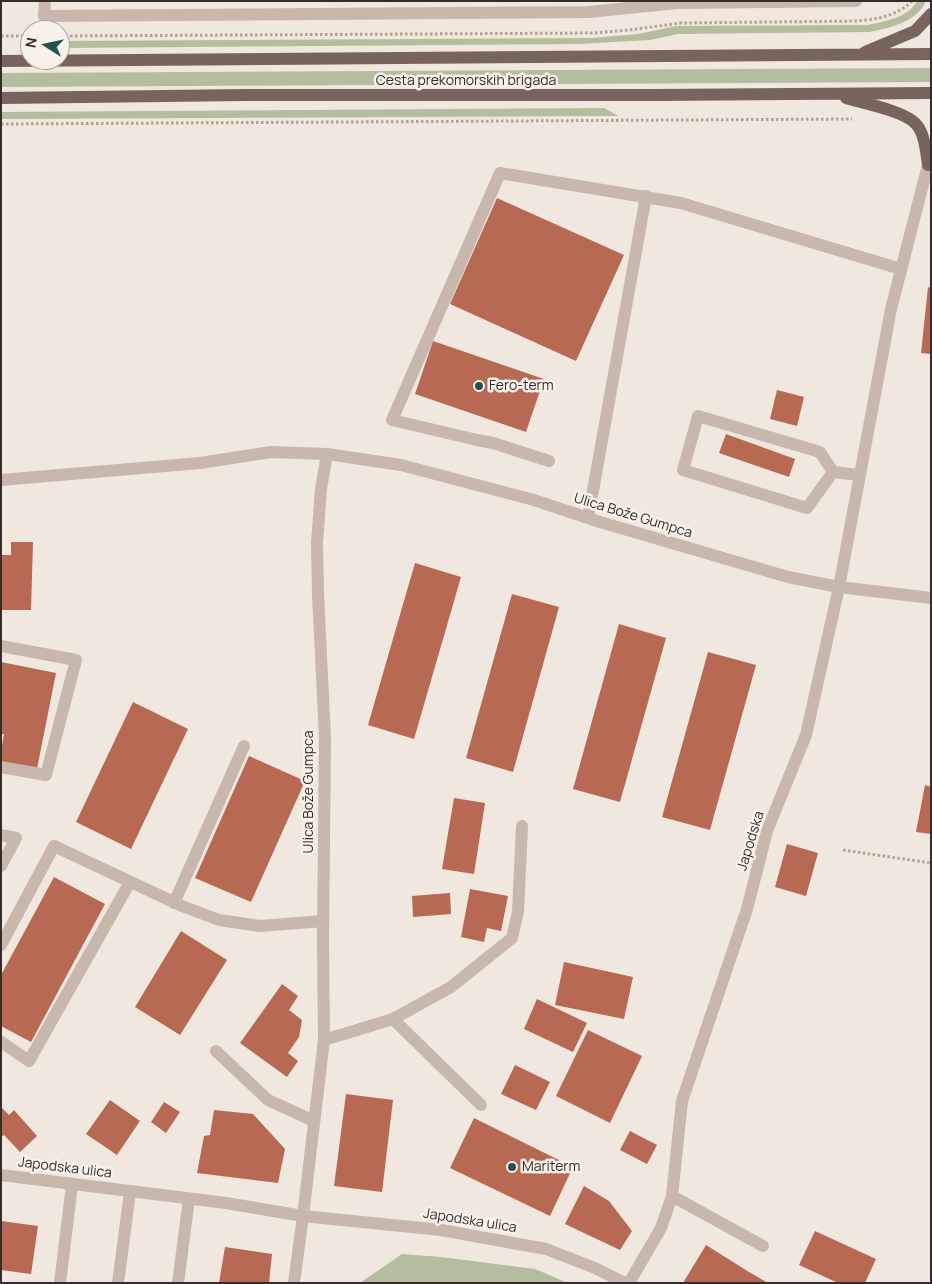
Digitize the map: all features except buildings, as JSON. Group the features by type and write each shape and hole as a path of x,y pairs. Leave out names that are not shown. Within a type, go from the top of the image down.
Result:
{"main road":[{"path":"861,54 915,31 931,14"},
{"name":"Cesta prekomorskih brigada","path":"1,61 931,54"},
{"name":"Cesta prekomorskih brigada","path":"1,98 931,93"},
{"path":"831,94 900,114 916,123 930,162"}],"street":[{"path":"45,1 44,16 589,12 677,3 856,1"},
{"name":"Japodska","path":"629,1283 661,1228 672,1196 682,1101 747,909 767,830 806,735 839,587 891,309 930,162"},
{"path":"548,461 493,443 392,420 500,173 681,203 901,269"},
{"path":"588,518 646,196"},
{"path":"698,416 820,452 833,472 807,508 683,470 698,416"},
{"name":"Ulica Bože Gumpca","path":"1,480 200,463 271,452 327,454 401,464 534,500 718,558 788,577 839,587 931,598"},
{"name":"Ulica Bože Gumpca","path":"324,1040 325,738 317,542 321,488 327,454"},
{"path":"833,472 859,475"},
{"path":"1,646 76,660 46,775 1,767"},
{"path":"174,902 244,746"},
{"path":"294,1283 324,1040 393,1019 451,987 512,938 518,912 522,826"},
{"path":"1,834 16,838 1,866"},
{"path":"1,945 54,846 174,902 219,920 260,926 323,922"},
{"path":"1,1042 30,1061 130,882"},
{"path":"393,1019 481,1105"},
{"path":"216,1051 268,1100 314,1121"},
{"name":"Japodska ulica","path":"1,1175 226,1204 303,1216 441,1230 546,1249 595,1268 625,1283"},
{"path":"60,1283 72,1185"},
{"path":"118,1283 130,1192"},
{"path":"672,1196 763,1246"},
{"path":"178,1283 188,1199"}],"path":[{"path":"1,36 20,36"},
{"path":"1,124 854,119"},
{"path":"843,850 931,863"}],"green space":[{"path":"917,1 926,1 922,8 910,19 894,26 869,32 678,34 650,40 578,44 70,48 70,41 592,38 638,34 676,26 868,25 902,15 913,7"},
{"path":"931,68 931,82 1,87 1,73"},
{"path":"604,108 619,116 1,119 1,112"},
{"path":"402,1254 535,1269 568,1283 360,1283"}],"place":[{"name":"Fero-term","path":"479,386"},
{"name":"Mariterm","path":"512,1167"}]}
